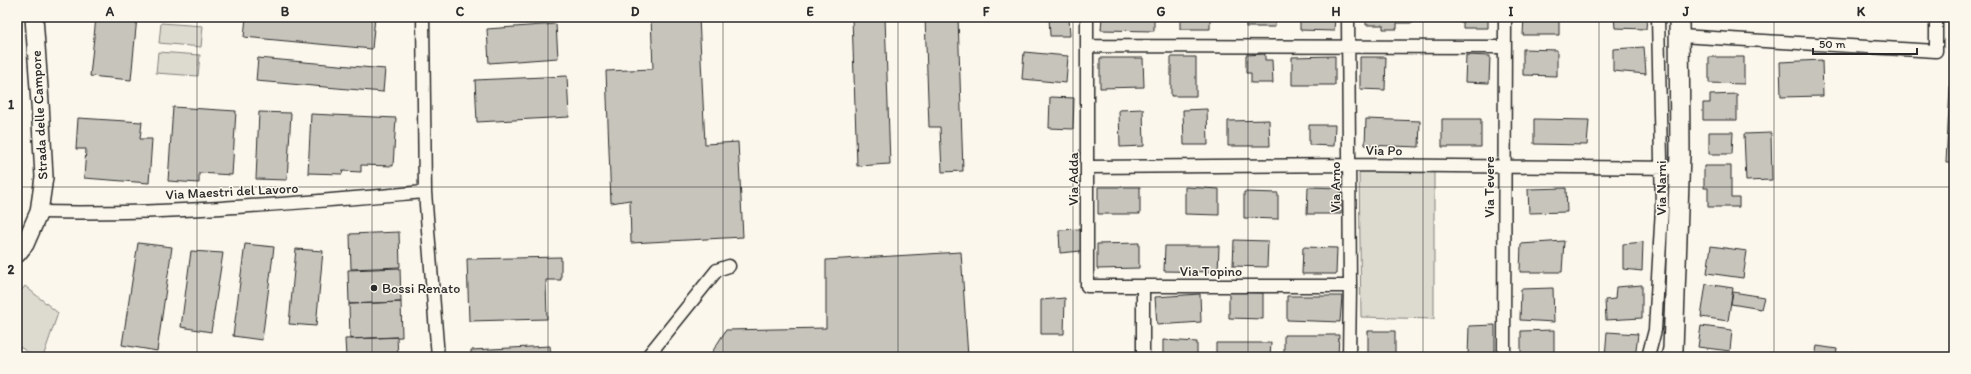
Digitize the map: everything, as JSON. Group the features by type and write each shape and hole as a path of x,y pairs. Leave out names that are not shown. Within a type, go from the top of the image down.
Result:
{"main road":[{"name":"Via Narni","path":"1671,357 1673,349 1670,168 1680,36 1680,17"}],"street":[{"name":"Strada delle Campore","path":"17,254 25,244 39,212 44,177 34,17"},
{"path":"423,17 425,192 438,357"},
{"name":"Via Adda","path":"1087,17 1087,286 1143,286"},
{"name":"Via Arno","path":"1348,17 1350,286 1349,357"},
{"name":"Via Tevere","path":"1504,357 1505,17"},
{"name":"Via Narni","path":"1648,357 1655,330 1662,208 1670,168 1658,17"},
{"path":"1680,36 1936,52 1936,17"},
{"path":"1087,46 1504,47"},
{"name":"Via Po","path":"1088,167 1349,165 1670,168"},
{"name":"Via Maestri del Lavoro","path":"39,212 81,213 166,210 288,203 425,192"},
{"path":"647,357 717,270 729,266"},
{"path":"1143,286 1143,357"},
{"name":"Via Topino","path":"1143,286 1350,286"}],"shaded area":[{"path":"161,23 203,26 201,47 159,43"},
{"path":"158,52 200,55 198,76 156,73"},
{"path":"1359,170 1434,171 1434,319 1361,317"},
{"path":"25,286 58,313 43,357 35,357 17,345 17,296"}],"building":[{"path":"96,17 137,17 131,80 90,76"},
{"path":"246,17 375,17 372,49 244,37"},
{"path":"651,17 699,17 705,144 738,142 743,237 631,243 630,200 611,203 606,71 653,69"},
{"path":"852,17 885,17 890,164 857,166"},
{"path":"925,17 958,17 963,171 942,172 940,127 929,127"},
{"path":"1049,17 1069,17 1070,36 1050,36"},
{"path":"1102,17 1154,17 1154,31 1101,30"},
{"path":"1180,17 1210,17 1210,29 1180,29"},
{"path":"1246,17 1275,17 1275,27 1246,27"},
{"path":"1300,17 1335,17 1334,31 1300,30"},
{"path":"1366,17 1413,17 1413,23 1397,23 1397,29 1383,29 1383,25 1366,25"},
{"path":"1439,17 1488,17 1488,28 1463,28 1463,22 1439,21"},
{"path":"1524,17 1559,17 1559,35 1523,35"},
{"path":"1614,17 1647,17 1646,29 1615,28"},
{"path":"556,24 558,58 489,63 487,29"},
{"path":"1644,47 1646,74 1613,71 1613,49"},
{"path":"1523,49 1557,50 1557,76 1523,75"},
{"path":"1024,52 1068,56 1066,83 1022,79"},
{"path":"1265,54 1265,60 1272,60 1273,83 1251,83 1251,73 1246,73 1246,55"},
{"path":"1466,55 1490,56 1489,83 1465,82"},
{"path":"1335,56 1335,85 1292,85 1292,57"},
{"path":"1171,57 1196,57 1196,96 1171,96"},
{"path":"1360,57 1386,57 1385,90 1360,89"},
{"path":"1709,57 1744,57 1744,84 1709,83"},
{"path":"258,58 385,69 383,92 256,81"},
{"path":"1100,58 1143,58 1144,87 1100,88"},
{"path":"1822,60 1823,96 1781,97 1780,62"},
{"path":"1951,69 1954,70 1954,163 1946,163"},
{"path":"567,76 569,117 477,122 475,80"},
{"path":"1737,94 1737,120 1703,120 1703,103 1710,103 1710,95"},
{"path":"1050,97 1074,98 1073,129 1049,128"},
{"path":"173,107 236,111 232,175 199,173 199,183 168,181"},
{"path":"1143,109 1144,146 1120,147 1119,110"},
{"path":"1207,109 1208,145 1184,145 1183,110"},
{"path":"259,112 291,113 287,180 256,179"},
{"path":"311,114 396,118 393,166 361,165 361,172 343,171 342,174 308,173"},
{"path":"78,118 142,122 140,139 152,139 149,183 84,178 86,149 76,149"},
{"path":"1366,119 1420,121 1419,147 1365,145"},
{"path":"1442,119 1481,119 1481,147 1442,147"},
{"path":"1534,119 1589,120 1587,145 1534,144"},
{"path":"1269,120 1270,146 1228,146 1228,121"},
{"path":"1309,125 1335,125 1334,146 1309,145"},
{"path":"1709,132 1733,132 1732,154 1709,154"},
{"path":"1771,133 1772,180 1746,181 1744,134"},
{"path":"1704,166 1731,166 1731,198 1739,198 1739,207 1708,207 1708,188 1704,188"},
{"path":"1098,187 1140,187 1140,214 1098,214"},
{"path":"1185,187 1219,189 1219,215 1185,214"},
{"path":"1308,187 1341,188 1341,214 1307,214"},
{"path":"1566,188 1567,212 1529,213 1528,189"},
{"path":"1244,192 1278,193 1278,219 1244,218"},
{"path":"1081,229 1081,251 1060,253 1059,230"},
{"path":"399,232 400,267 351,269 350,234"},
{"path":"1234,240 1268,241 1267,267 1233,266"},
{"path":"1564,241 1562,272 1520,272 1521,244"},
{"path":"1643,242 1642,271 1623,269 1623,244"},
{"path":"138,243 172,247 157,351 122,345"},
{"path":"1139,243 1139,268 1097,269 1097,244"},
{"path":"245,244 274,247 262,340 233,336"},
{"path":"1165,246 1219,246 1218,272 1164,271"},
{"path":"1711,246 1747,251 1743,278 1707,273"},
{"path":"1303,247 1337,248 1336,274 1302,274"},
{"path":"296,249 323,251 316,326 289,324"},
{"path":"191,251 223,253 211,332 181,327"},
{"path":"961,252 968,357 709,357 726,330 826,328 826,260"},
{"path":"561,257 561,280 546,280 547,319 469,321 467,259"},
{"name":"Bossi Renato","path":"400,268 401,302 349,304 348,270"},
{"path":"1706,284 1733,288 1728,321 1701,317"},
{"path":"1642,285 1642,318 1606,320 1605,300 1615,299 1616,287"},
{"path":"1553,288 1554,322 1520,320 1521,289"},
{"path":"1229,292 1263,293 1263,319 1229,318"},
{"path":"1733,292 1764,297 1761,309 1731,304"},
{"path":"1200,294 1201,322 1157,325 1155,297"},
{"path":"1287,296 1342,296 1340,322 1287,320"},
{"path":"1065,298 1064,334 1041,334 1041,300"},
{"name":"Bossi Renato","path":"401,302 402,337 350,339 349,304"},
{"path":"1495,325 1495,357 1468,357 1469,326"},
{"path":"1701,326 1732,330 1730,351 1698,347"},
{"path":"1554,330 1554,357 1521,357 1521,331"},
{"path":"1368,331 1395,331 1395,354 1368,355"},
{"path":"1607,332 1638,334 1635,357 1605,357"},
{"path":"1284,335 1339,335 1338,357 1284,357"},
{"path":"397,337 398,357 346,357 345,339"},
{"path":"1163,340 1197,342 1197,357 1163,357"},
{"path":"1216,343 1271,343 1270,357 1216,357"},
{"path":"550,346 551,357 471,357 471,350"},
{"path":"1817,346 1837,349 1836,357 1815,357"},
{"path":"1851,352 1886,357 1850,357"},
{"path":"1092,354 1092,357 1069,357 1069,355"}],"place":[{"name":"Bossi Renato","path":"374,288"}]}
